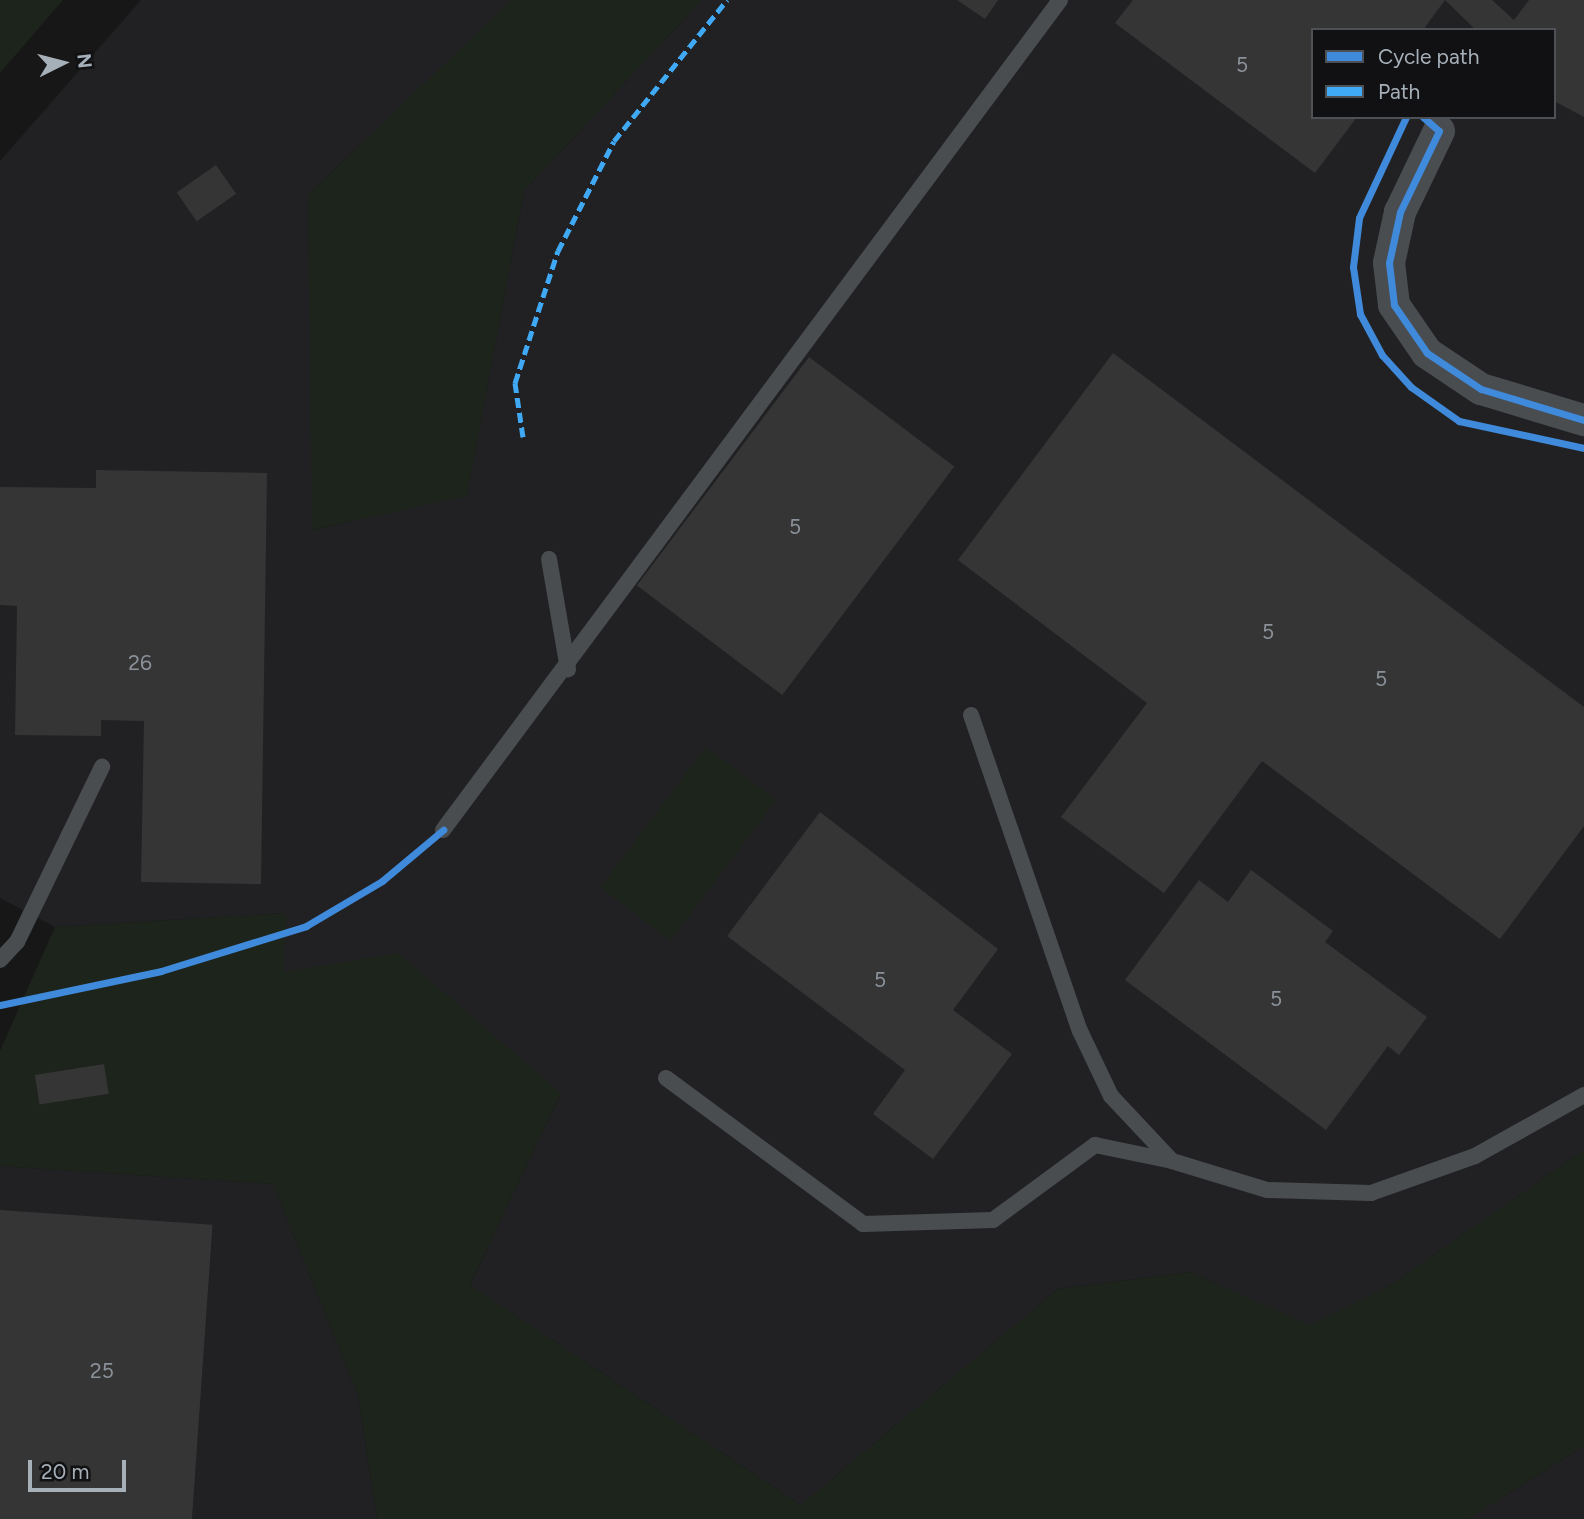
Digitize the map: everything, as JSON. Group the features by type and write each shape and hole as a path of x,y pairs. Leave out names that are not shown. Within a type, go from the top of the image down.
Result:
{"street":[{"path":"1439,131 1400,212 1389,263 1394,305 1427,353 1481,390 1584,419"}],"lane":[{"path":"443,830 568,669 1060,0"},
{"path":"549,559 568,669"},
{"path":"971,715 1080,1031 1111,1096 1172,1160"},
{"path":"0,960 17,942 102,767"},
{"path":"666,1078 863,1224 993,1220 1095,1145 1172,1160 1267,1190 1371,1193 1475,1156 1584,1095"}],"shaded area":[{"path":"0,0 63,0 0,73"},
{"path":"141,0 511,0 308,195 313,530 467,495 524,191 702,0 1584,0 1584,1150 1389,1286 1310,1326 1190,1272 1058,1289 801,1505 470,1285 561,1093 282,972 286,913 55,927 0,898 0,161"},
{"path":"511,0 702,0 524,191 467,496 312,530 308,195"},
{"path":"706,747 776,800 670,941 600,888"},
{"path":"287,913 283,972 398,953 561,1093 470,1285 801,1505 1058,1289 1190,1272 1310,1325 1389,1286 1584,1150 1584,1446 1468,1519 377,1519 358,1395 273,1184 0,1166 0,1051 55,927"},
{"path":"0,1166 273,1184 358,1395 377,1519 0,1519"},
{"path":"1584,1446 1584,1519 1468,1519"}],"building":[{"path":"957,0 998,0 985,19"},
{"path":"1133,0 1445,0 1424,28 1311,28 1311,119 1356,119 1315,173 1115,23"},
{"path":"1445,0 1492,0 1514,20 1529,0 1584,0 1584,117 1556,102 1556,28 1474,28"},
{"path":"216,165 236,194 197,221 177,193"},
{"path":"1113,353 1584,707 1584,826 1500,939 1262,761 1164,893 1061,817 1147,703 958,560"},
{"path":"809,357 954,467 782,695 637,585"},
{"path":"96,470 267,473 261,884 141,882 144,721 101,720 101,736 15,735 17,606 0,605 0,487 96,488"},
{"path":"820,812 998,949 953,1010 1012,1054 933,1159 873,1114 905,1070 727,936"},
{"path":"1251,870 1333,931 1325,942 1427,1017 1399,1055 1388,1046 1326,1130 1125,980 1199,880 1228,902"},
{"path":"104,1064 109,1094 40,1105 35,1075"},
{"path":"0,1210 212,1225 192,1519 0,1519"}],"marked path":[{"path":"523,437 515,383 558,251 614,141 727,0"}],"cycle path":[{"path":"1405,119 1359,218 1353,267 1360,314 1382,355 1411,387 1459,421 1584,448"},
{"path":"1425,119 1439,131 1400,212 1389,263 1394,305 1427,353 1481,389 1584,420"},
{"path":"0,1005 161,971 306,926 382,881 443,830"}]}
